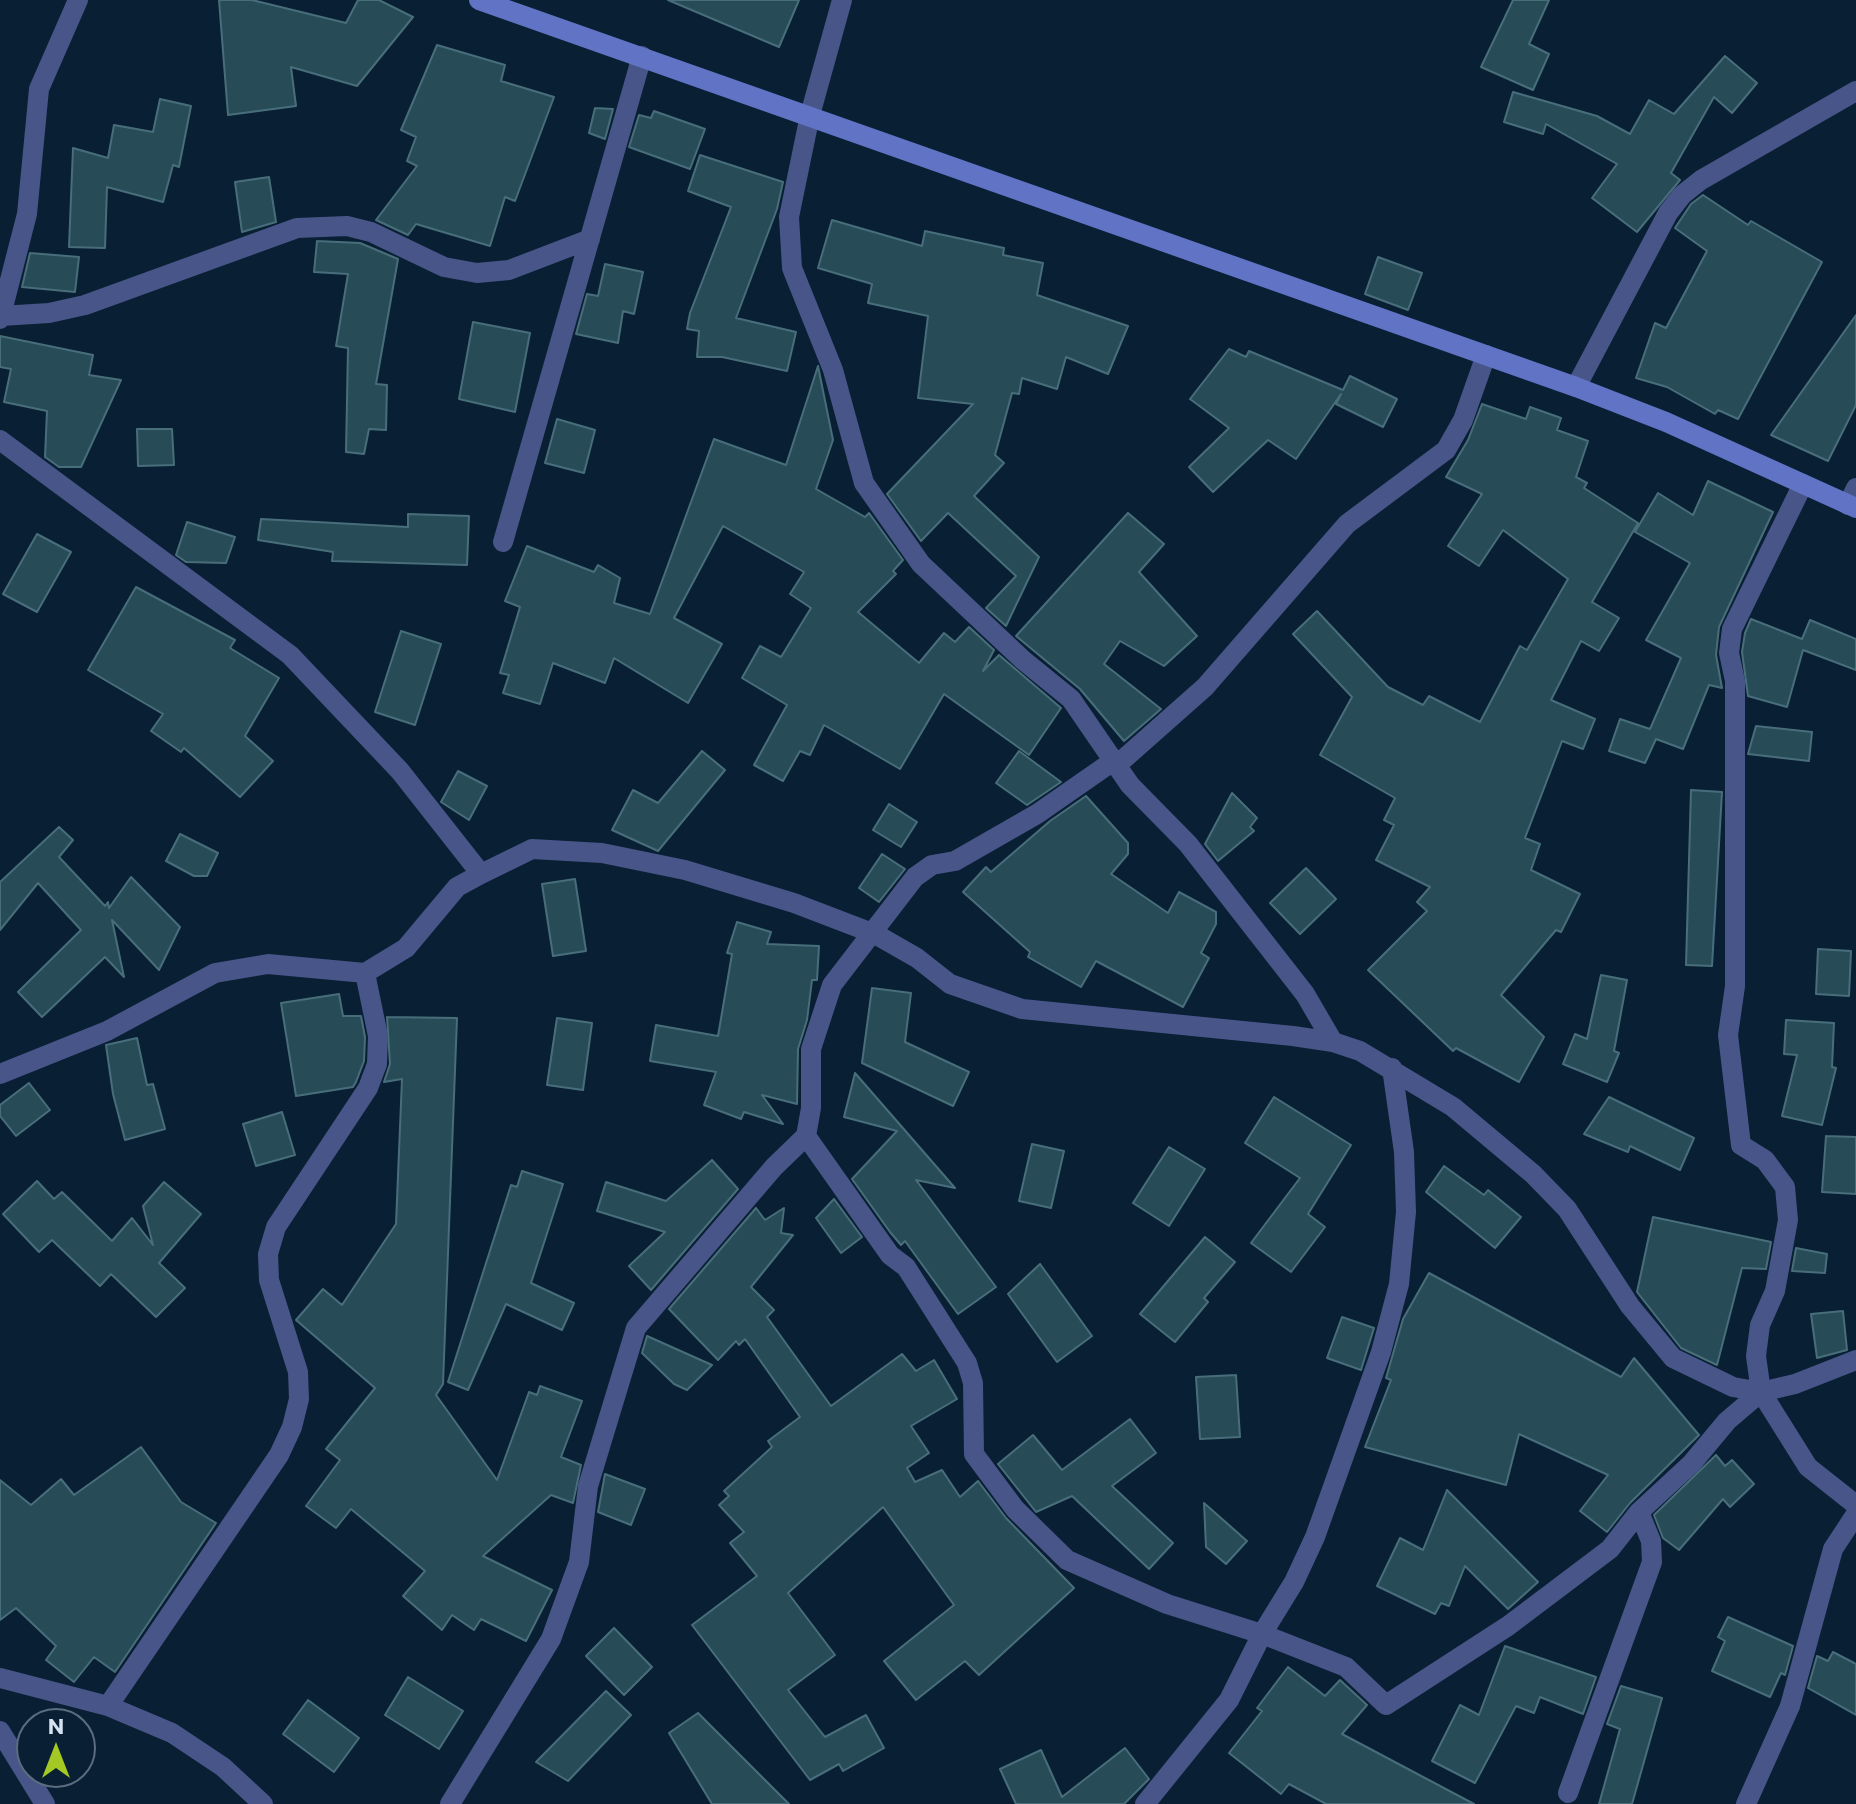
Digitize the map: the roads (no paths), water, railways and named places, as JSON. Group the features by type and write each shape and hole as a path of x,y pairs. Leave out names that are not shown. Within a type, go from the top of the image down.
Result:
{"street":[{"path":"78,0 39,89 27,214 0,318 49,313 85,305 297,228 347,226 371,232 444,267 477,273 509,270 590,239"},
{"path":"479,0 1576,387 1666,422 1803,484 1853,500"},
{"path":"842,0 810,115 789,217 792,268 833,370 864,483 921,564 1023,660 1071,699 1130,785 1188,844 1305,994 1333,1042"},
{"path":"503,542 642,56"},
{"path":"1576,387 1668,213 1682,195 1701,180 1856,91"},
{"path":"450,1804 551,1639 579,1562 588,1486 636,1328 774,1167 806,1136 811,1108 811,1049 832,985 875,934 915,877 932,865 955,861 1037,814 1106,766 1118,764 1205,687 1347,524 1380,496 1446,450 1463,420 1486,355"},
{"path":"0,440 290,655 400,771 481,874"},
{"path":"1803,484 1732,629 1729,653 1735,681 1735,986 1728,1035 1741,1145 1765,1160 1785,1187 1788,1220 1775,1291 1760,1325 1756,1356 1761,1392 1808,1467 1856,1505"},
{"path":"0,1074 107,1031 215,973 268,964 365,973 406,948 457,887 481,874 532,849 602,853 685,870 794,903 875,934 917,958 950,984 1022,1009 1333,1042 1392,1068 1463,1115 1558,1200 1630,1306 1673,1358 1733,1387 1761,1392 1795,1384 1856,1360"},
{"path":"108,1706 279,1455 292,1427 299,1399 298,1372 269,1280 268,1254 276,1227 368,1088 377,1064 378,1036 365,973"},
{"path":"1145,1804 1229,1700 1262,1634 1294,1582 1315,1537 1381,1352 1399,1284 1405,1182 1392,1068"},
{"path":"806,1136 890,1255 906,1267 967,1363 973,1383 974,1454 1015,1509 1067,1560 1167,1604 1262,1634 1346,1667 1386,1705 1508,1626 1610,1549 1639,1512 1761,1392"},
{"path":"1568,1793 1652,1562 1651,1541 1639,1512"},
{"path":"1746,1804 1790,1706 1833,1549 1856,1514"},
{"path":"0,1678 108,1706 172,1733 223,1767 263,1804"},
{"path":"0,1731 45,1804"}]}
